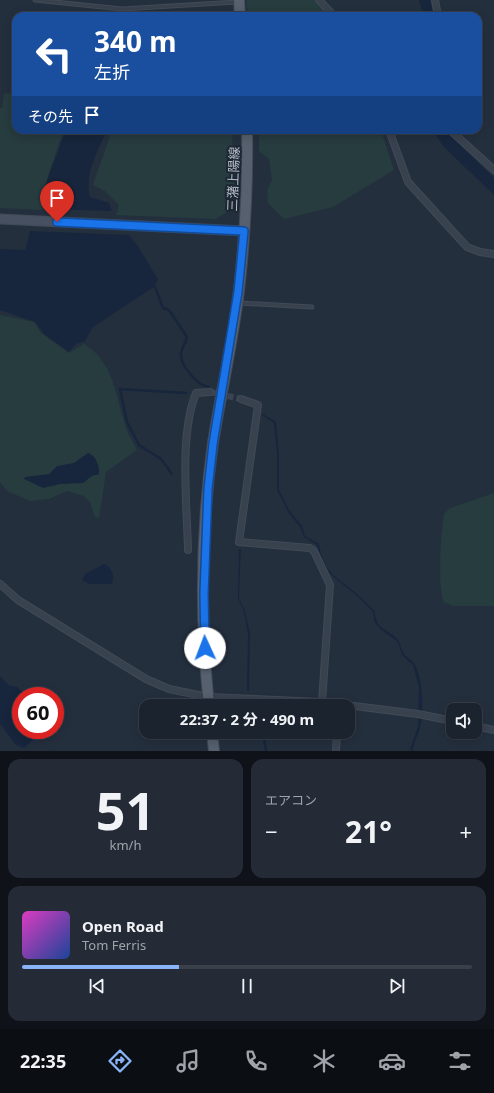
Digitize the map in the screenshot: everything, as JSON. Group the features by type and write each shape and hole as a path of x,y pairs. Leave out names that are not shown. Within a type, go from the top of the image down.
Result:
{"main road":[{"path":"239,1 240,12"},
{"name":"三潴上陽線","path":"209,699 204,594 208,489 213,444 236,303 244,231 247,134"},
{"path":"213,739 214,751"}],"street":[{"path":"319,0 330,12"},
{"path":"435,0 437,12"},
{"path":"391,134 408,182 468,247 480,252 494,254"},
{"path":"454,134 494,170"},
{"path":"0,219 244,231"},
{"path":"188,550 186,445 192,403 196,393 210,392"},
{"path":"241,400 258,405 239,542 310,548 314,551 330,585 322,699"},
{"path":"0,584 18,600 146,679 169,689 200,699"},
{"path":"355,707 420,714 446,720"},
{"path":"482,727 494,730"},
{"path":"336,751 337,739"}],"lane":[{"path":"35,0 122,9 239,1"},
{"path":"236,303 312,307"}],"green space":[{"path":"246,0 314,0 325,12 248,12"},
{"path":"12,93 12,134 63,134 47,181 44,209 41,210 0,208 0,108 2,108 4,94"},
{"path":"111,134 232,134 234,190 230,210 216,219 116,215 119,205 105,191 93,185"},
{"path":"259,134 382,134 394,170 333,207 284,219 268,203 267,191 272,180 269,159 259,151"},
{"path":"0,315 34,322 41,333 69,353 84,344 94,351 107,369 116,391 126,428 137,450 106,472 99,518 95,517 90,502 84,496 67,491 49,499 30,501 7,491 0,482"},
{"path":"494,493 494,606 453,606 444,602 442,595 440,572 444,514 450,508"}],"water":[{"path":"419,0 430,0 433,12 423,12"},
{"path":"65,134 105,134 90,171 89,189 90,197 109,203 112,211 44,209 44,194 47,182"},
{"path":"435,134 449,134 494,178 494,195 444,147"},
{"path":"30,231 129,235 138,246 158,280 154,287 93,327 85,341 76,344 69,352 44,334 35,322 0,310 0,249 25,250"},
{"path":"263,414 276,422 279,455 279,490 289,510 302,526 305,536 319,544 324,562 332,574 375,611 377,622 398,640 402,651 413,662 418,671 421,687 421,721 413,751 410,749 418,726 419,688 413,665 402,655 398,642 380,629 374,621 373,612 358,597 336,579 326,568 322,562 317,545 304,537 300,527 288,512 277,490 277,452 274,423 262,415"},
{"path":"88,453 93,456 97,462 99,474 92,476 83,483 60,484 43,488 24,479 25,477 49,474 57,466 74,463"},
{"path":"239,549 241,549 239,598 245,611 250,633 249,691 247,690 248,634 244,612 238,598"},
{"path":"104,564 109,567 112,572 112,584 89,584 82,580 85,574"},
{"path":"0,676 9,685 17,687 12,687 12,739 34,739 24,748 16,745 0,724"}],"waterway":[{"path":"155,287 163,308 169,310 187,337 181,352 182,359 187,370 200,383 209,387"},
{"path":"172,474 161,459 139,445 127,422 120,389 186,393"},
{"path":"264,739 266,751"}],"tunnel":[{"path":"210,392 241,399"}],"route":[{"path":"57,222 244,231 238,292 213,444 208,489 204,594 205,648"}]}
